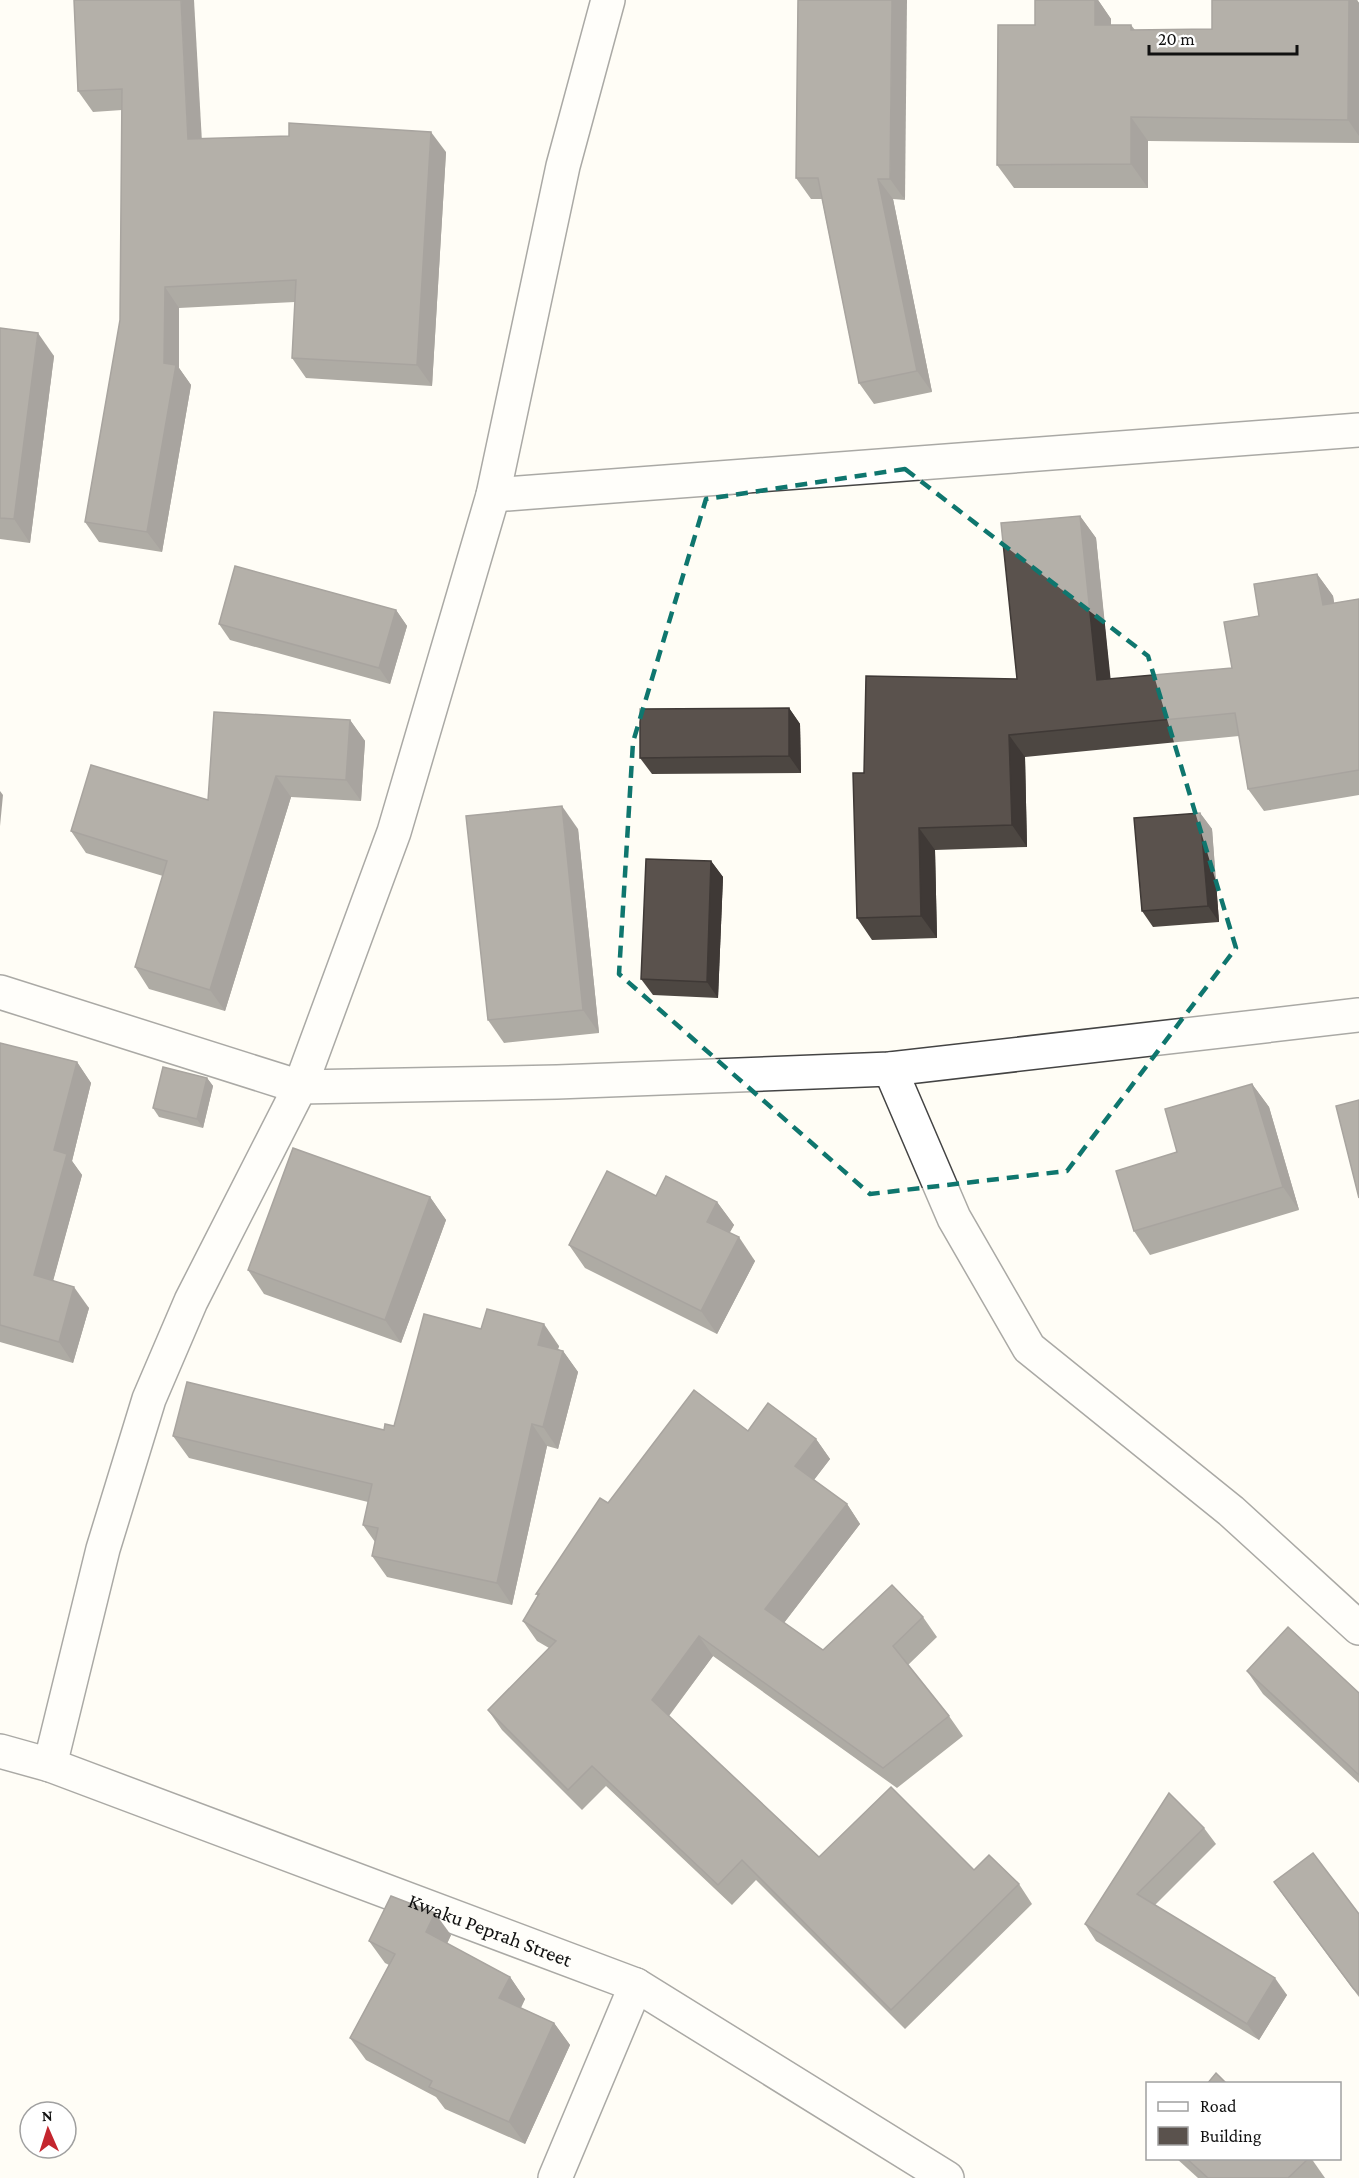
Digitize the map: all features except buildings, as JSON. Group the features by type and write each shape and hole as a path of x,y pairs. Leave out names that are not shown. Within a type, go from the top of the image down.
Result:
{"street":[{"path":"50,1765 103,1549 149,1399 191,1301 300,1087 394,832 493,495 564,166 608,0"},
{"path":"493,495 1359,430"},
{"path":"0,992 300,1087 557,1082 890,1069 1359,1015"},
{"path":"890,1069 954,1218 1029,1348 1231,1511 1359,1628"},
{"name":"Kwaku Peprah Street","path":"0,1751 50,1765 636,1985 947,2178"},
{"path":"555,2178 636,1985"}],"highlighted area":[{"path":"905,469 1148,656 1236,948 1067,1171 870,1194 619,974 633,742 706,499"}]}
